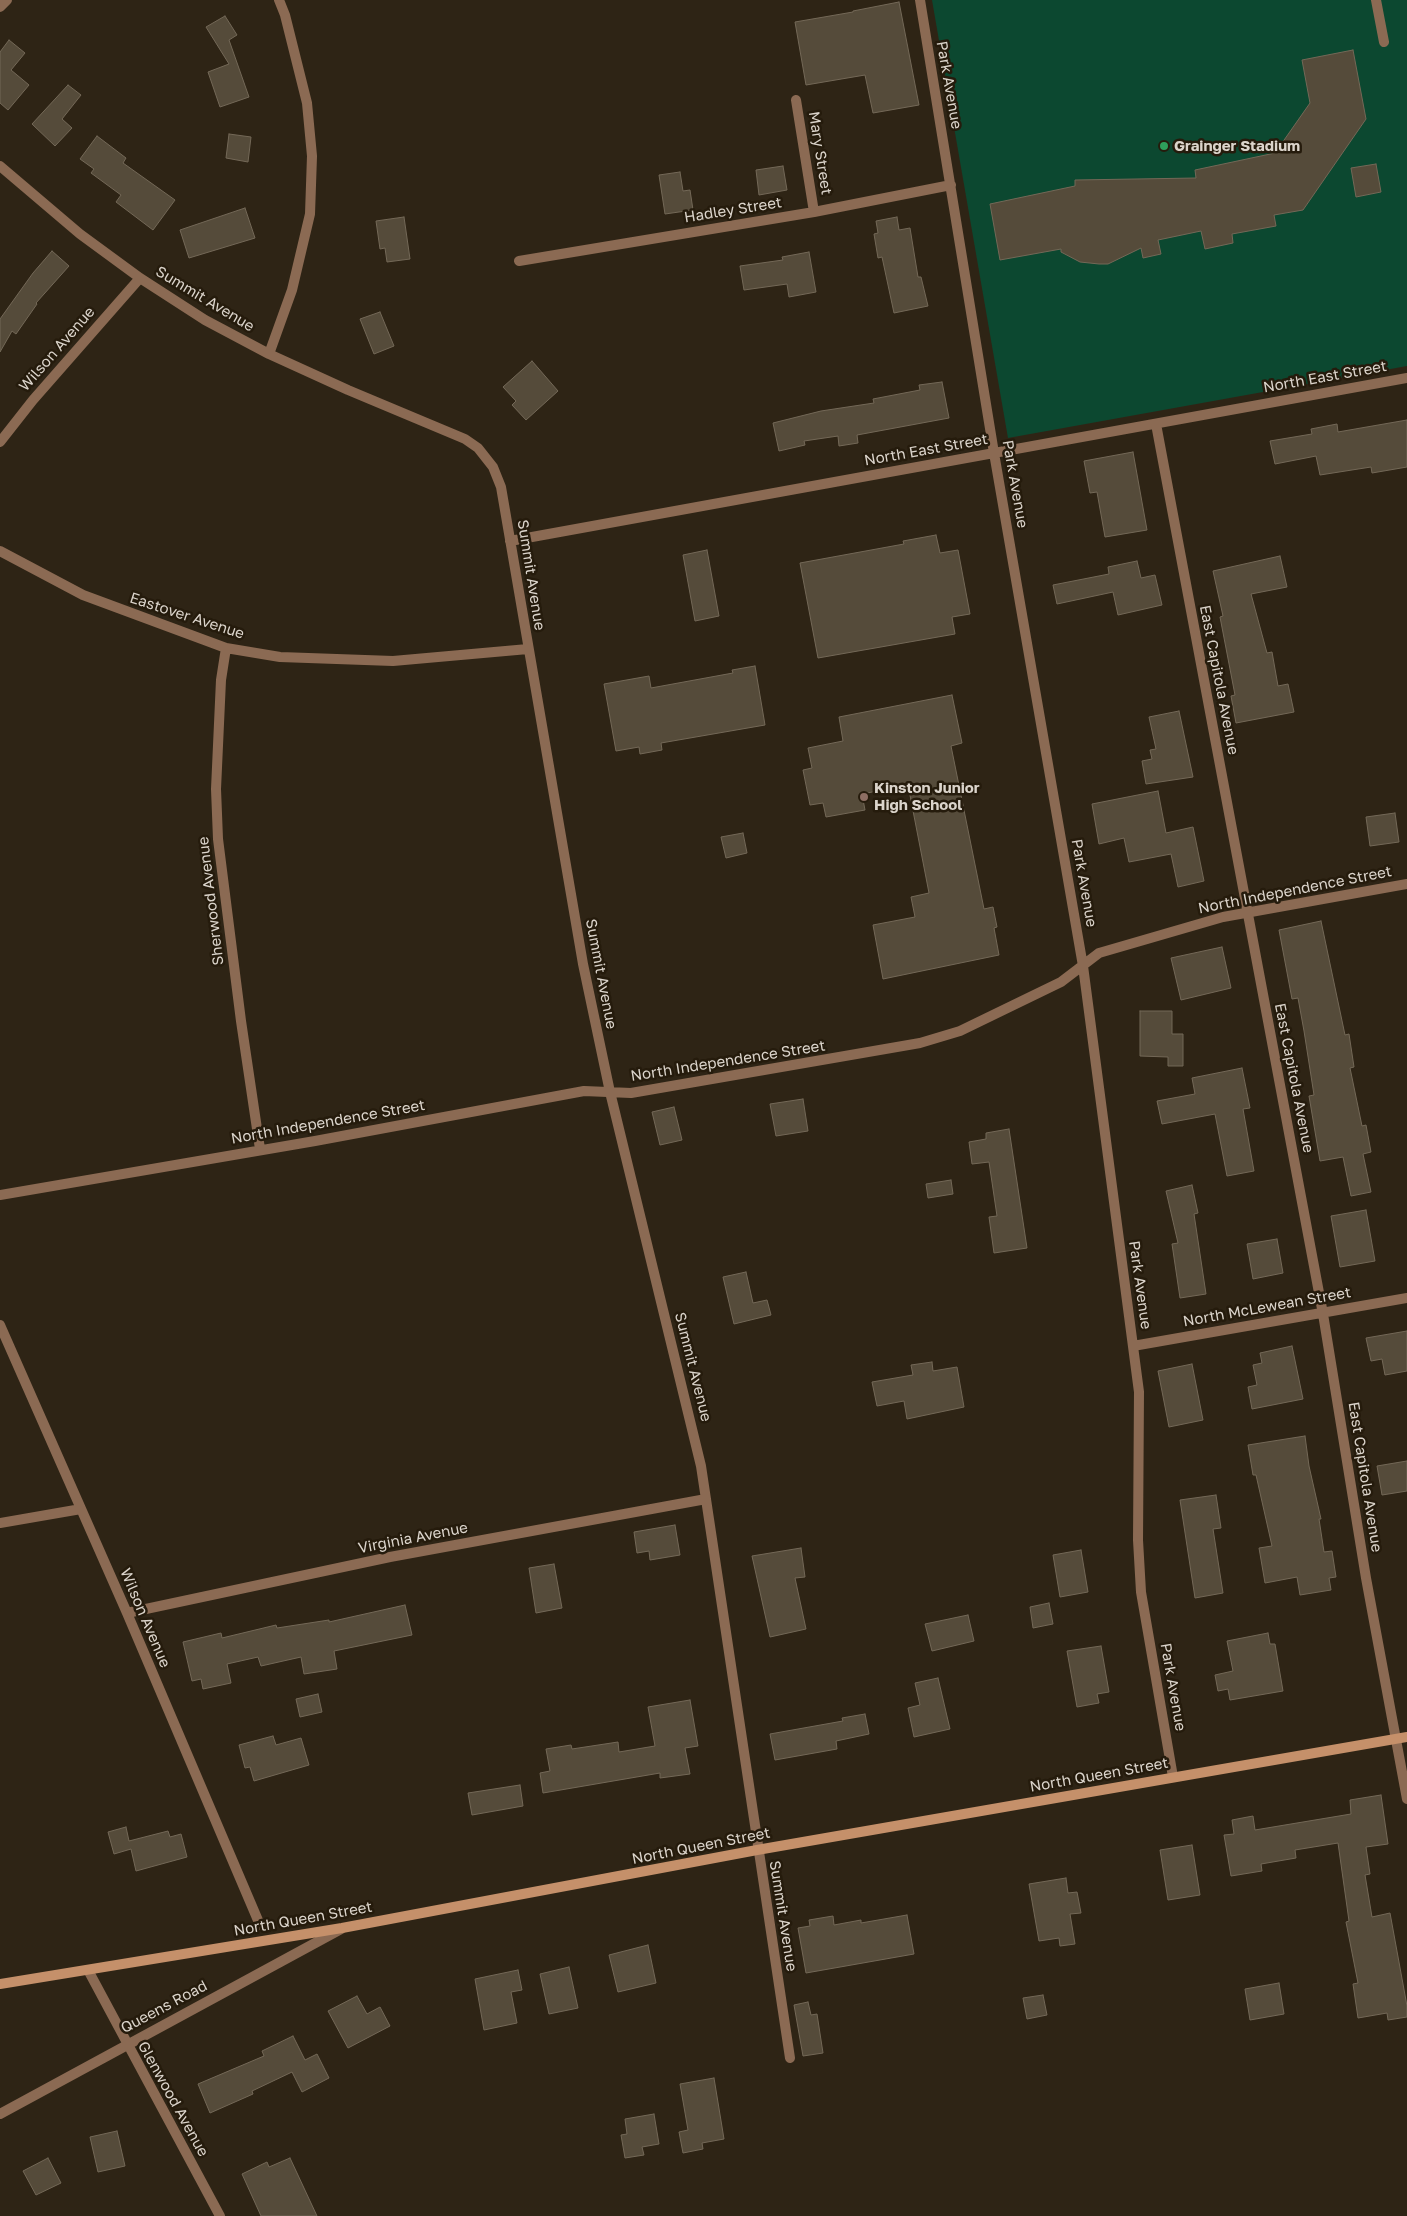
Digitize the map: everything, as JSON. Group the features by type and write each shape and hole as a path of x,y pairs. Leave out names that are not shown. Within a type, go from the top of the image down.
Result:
{"main road":[{"name":"North Queen Street","path":"0,1984 342,1928 757,1850 1407,1738"}],"street":[{"path":"0,7 7,0"},
{"path":"269,354 292,290 310,214 312,156 307,103 285,15 279,0"},
{"name":"Park Avenue","path":"920,0 994,453 1083,966 1139,1392 1138,1540 1141,1592 1173,1777"},
{"path":"1376,0 1384,42"},
{"name":"Mary Street","path":"796,100 814,212"},
{"name":"Summit Avenue","path":"0,166 80,234 140,278 205,320 269,354 348,390 452,433 478,448 493,467 501,486 583,964 610,1092 701,1466 757,1850 790,2058"},
{"name":"Hadley Street","path":"518,261 814,212 951,185"},
{"name":"Wilson Avenue","path":"0,442 33,400 140,278"},
{"name":"North East Street","path":"510,541 1407,378"},
{"name":"East Capitola Avenue","path":"1156,424 1323,1314 1366,1578 1407,1799"},
{"name":"Eastover Avenue","path":"0,551 83,595 226,648 280,657 393,661 528,649"},
{"name":"Sherwood Avenue","path":"226,648 221,680 217,769 218,839 239,1012 260,1149"},
{"name":"North Independence Street","path":"0,1195 584,1091 631,1093 920,1044 960,1031 1061,982 1098,953 1224,917 1407,884"},
{"name":"North McLewean Street","path":"1133,1346 1407,1298"},
{"name":"Wilson Avenue","path":"0,1325 127,1614 260,1925"},
{"name":"Virginia Avenue","path":"127,1614 390,1557 706,1498"},
{"path":"0,1523 81,1509"},
{"name":"Queens Road","path":"0,2114 342,1928"},
{"name":"Glenwood Avenue","path":"88,1970 126,2044 220,2216"}],"green space":[{"path":"932,0 1407,0 1407,366 1008,438"}],"building":[{"path":"899,2 919,105 873,113 865,75 806,85 795,22"},
{"path":"225,16 237,35 229,40 249,97 220,107 208,72 229,64 206,27"},
{"path":"9,40 25,53 11,70 29,85 8,110 0,103 0,52"},
{"path":"1353,50 1366,119 1303,210 1274,215 1276,226 1232,234 1233,243 1205,249 1201,231 1158,240 1161,254 1143,258 1141,248 1108,264 1080,262 1061,252 1061,249 1000,260 990,204 1075,186 1075,180 1196,178 1195,170 1275,153 1310,103 1302,60"},
{"path":"68,85 81,95 62,119 72,128 55,146 32,124"},
{"path":"229,134 251,137 248,162 226,158"},
{"path":"97,136 126,158 123,163 175,200 153,230 116,202 121,195 91,173 94,169 80,159"},
{"path":"1376,164 1381,192 1356,197 1351,168"},
{"path":"783,166 787,190 759,195 756,170"},
{"path":"680,172 683,191 690,190 693,210 665,214 659,175"},
{"path":"245,208 255,238 189,258 180,230"},
{"path":"404,217 410,259 387,262 385,248 380,249 376,221"},
{"path":"897,217 899,230 910,228 918,277 921,277 928,306 894,313 882,257 878,258 874,234 878,233 876,221"},
{"path":"52,251 69,266 36,303 16,334 12,331 0,352 0,319 33,273"},
{"path":"809,252 816,292 789,297 787,284 744,290 740,266 783,260 782,257"},
{"path":"380,312 394,346 374,354 360,319"},
{"path":"532,361 558,391 526,420 512,405 516,401 503,387"},
{"path":"942,382 949,418 857,435 858,443 839,446 838,436 804,441 805,445 779,451 773,423 821,411 874,403 873,399 920,390 919,385"},
{"path":"1407,420 1407,467 1372,473 1371,467 1320,475 1316,456 1275,464 1270,441 1312,434 1311,429 1337,424 1338,432"},
{"path":"1133,452 1147,530 1105,537 1097,492 1090,493 1084,461"},
{"path":"936,535 940,553 958,550 970,614 952,617 955,634 818,658 800,563 904,544 903,541"},
{"path":"707,550 719,616 695,621 683,555"},
{"path":"1280,556 1287,587 1251,594 1267,653 1272,652 1278,686 1288,684 1294,712 1236,723 1231,696 1235,695 1220,617 1223,616 1213,571"},
{"path":"1137,561 1141,578 1155,575 1162,605 1118,615 1113,592 1057,604 1053,585 1109,574 1108,567"},
{"path":"755,666 765,725 661,743 662,750 640,754 639,747 616,751 604,684 649,676 651,688 733,673 732,670"},
{"path":"952,695 962,743 951,746 984,909 993,907 997,927 994,928 999,955 883,979 873,925 915,917 911,897 929,893 908,785 862,794 865,810 826,817 823,803 810,805 803,770 812,768 808,748 843,741 839,717"},
{"path":"1179,711 1193,777 1146,784 1142,761 1152,759 1150,750 1156,749 1149,717"},
{"path":"1158,791 1166,833 1193,827 1204,881 1178,887 1171,854 1129,862 1124,838 1099,844 1092,804"},
{"path":"1395,813 1399,842 1370,846 1366,817"},
{"path":"743,833 747,853 726,858 721,837"},
{"path":"1321,921 1345,1035 1349,1034 1354,1067 1350,1068 1362,1126 1366,1125 1371,1152 1363,1154 1371,1192 1351,1196 1343,1157 1320,1161 1309,1096 1314,1095 1304,1031 1298,998 1292,999 1279,930"},
{"path":"1222,947 1231,988 1181,1000 1171,958"},
{"path":"1140,1011 1172,1011 1172,1034 1183,1034 1183,1066 1168,1066 1168,1057 1140,1056"},
{"path":"1242,1068 1250,1108 1243,1109 1254,1171 1227,1176 1215,1114 1162,1124 1157,1101 1195,1094 1192,1078"},
{"path":"803,1099 808,1131 776,1136 770,1104"},
{"path":"674,1107 682,1140 660,1145 652,1112"},
{"path":"1009,1129 1027,1248 994,1253 989,1217 997,1216 989,1162 972,1164 969,1142 986,1139 986,1133"},
{"path":"951,1180 953,1194 928,1198 926,1184"},
{"path":"1192,1185 1198,1213 1194,1214 1206,1294 1180,1298 1172,1244 1178,1243 1166,1191"},
{"path":"1366,1210 1375,1261 1340,1267 1331,1216"},
{"path":"1277,1239 1283,1273 1253,1279 1247,1244"},
{"path":"746,1272 753,1303 767,1300 771,1315 734,1324 723,1277"},
{"path":"1407,1331 1407,1371 1385,1375 1382,1359 1371,1361 1366,1338"},
{"path":"1292,1346 1303,1399 1252,1409 1248,1387 1257,1385 1253,1365 1262,1363 1260,1353"},
{"path":"932,1362 933,1371 957,1367 964,1407 907,1419 904,1401 877,1406 872,1382 913,1375 911,1365"},
{"path":"1192,1364 1203,1420 1169,1427 1158,1371"},
{"path":"1305,1436 1309,1466 1321,1519 1319,1519 1324,1552 1332,1551 1336,1577 1329,1578 1331,1590 1300,1595 1297,1577 1265,1583 1259,1548 1272,1546 1256,1475 1253,1475 1248,1445"},
{"path":"1407,1461 1407,1491 1382,1495 1377,1466"},
{"path":"1216,1495 1221,1528 1213,1529 1223,1593 1195,1598 1180,1500"},
{"path":"675,1525 680,1555 650,1560 649,1551 637,1553 634,1532"},
{"path":"801,1548 805,1577 795,1578 806,1629 770,1637 752,1556"},
{"path":"1081,1550 1088,1592 1060,1597 1053,1555"},
{"path":"554,1564 562,1608 536,1613 529,1568"},
{"path":"1049,1603 1053,1624 1033,1628 1030,1607"},
{"path":"405,1605 412,1635 334,1651 337,1669 304,1674 301,1657 261,1666 258,1657 227,1664 231,1683 203,1689 201,1679 192,1681 183,1642 221,1633 222,1638 276,1625 277,1628 329,1620 329,1622"},
{"path":"968,1615 974,1641 932,1651 925,1624"},
{"path":"1268,1633 1270,1644 1275,1644 1283,1691 1230,1700 1228,1689 1218,1691 1215,1675 1233,1671 1227,1641"},
{"path":"1101,1646 1109,1692 1097,1694 1099,1703 1077,1707 1067,1651"},
{"path":"938,1678 950,1729 914,1737 908,1708 920,1705 915,1683"},
{"path":"318,1694 322,1712 300,1717 296,1699"},
{"path":"690,1700 698,1746 685,1748 690,1774 660,1778 660,1773 543,1793 540,1773 550,1771 546,1749 571,1745 572,1749 618,1742 619,1752 655,1746 648,1707"},
{"path":"865,1714 869,1734 836,1741 837,1749 775,1760 770,1734 843,1721 842,1718"},
{"path":"273,1736 276,1745 301,1738 309,1765 254,1781 250,1767 245,1768 239,1745"},
{"path":"520,1785 523,1806 472,1815 468,1793"},
{"path":"1381,1795 1388,1844 1366,1847 1370,1874 1365,1875 1372,1917 1390,1913 1407,2006 1407,2017 1388,2020 1387,2013 1358,2018 1353,1984 1358,1983 1346,1922 1349,1921 1338,1843 1295,1850 1296,1858 1261,1864 1262,1871 1231,1876 1224,1835 1234,1834 1232,1820 1253,1816 1255,1830 1351,1814 1350,1800"},
{"path":"126,1827 129,1841 168,1831 170,1837 181,1834 187,1857 136,1871 131,1849 114,1854 108,1832"},
{"path":"1192,1845 1200,1895 1168,1900 1160,1850"},
{"path":"1066,1878 1068,1893 1077,1892 1081,1913 1070,1914 1075,1944 1060,1946 1059,1938 1039,1941 1029,1884"},
{"path":"907,1915 914,1954 806,1973 798,1928 810,1926 809,1920 833,1916 834,1925 861,1920 861,1923"},
{"path":"648,1945 656,1983 618,1992 609,1955"},
{"path":"569,1967 578,2008 549,2014 540,1974"},
{"path":"518,1970 522,1990 511,1992 517,2023 484,2030 475,1979"},
{"path":"1279,1983 1284,2014 1250,2020 1245,1989"},
{"path":"1043,1995 1047,2015 1027,2019 1023,1998"},
{"path":"357,1996 367,2014 380,2007 390,2026 348,2048 328,2011"},
{"path":"808,2002 811,2015 817,2014 823,2053 803,2056 794,2005"},
{"path":"293,2036 305,2060 317,2054 329,2078 302,2092 292,2072 252,2091 253,2094 210,2113 198,2084 264,2056 262,2051"},
{"path":"714,2078 724,2139 702,2143 703,2149 683,2153 679,2132 688,2130 680,2084"},
{"path":"654,2114 659,2144 642,2147 644,2155 625,2158 621,2135 627,2134 625,2119"},
{"path":"117,2131 125,2166 98,2172 90,2137"},
{"path":"48,2158 61,2183 36,2195 23,2171"},
{"path":"290,2158 317,2216 261,2216 242,2174 267,2162 269,2167"}],"place":[{"name":"Grainger Stadium","path":"1164,146"},
{"name":"Kinston Junior High School","path":"864,797"}]}
